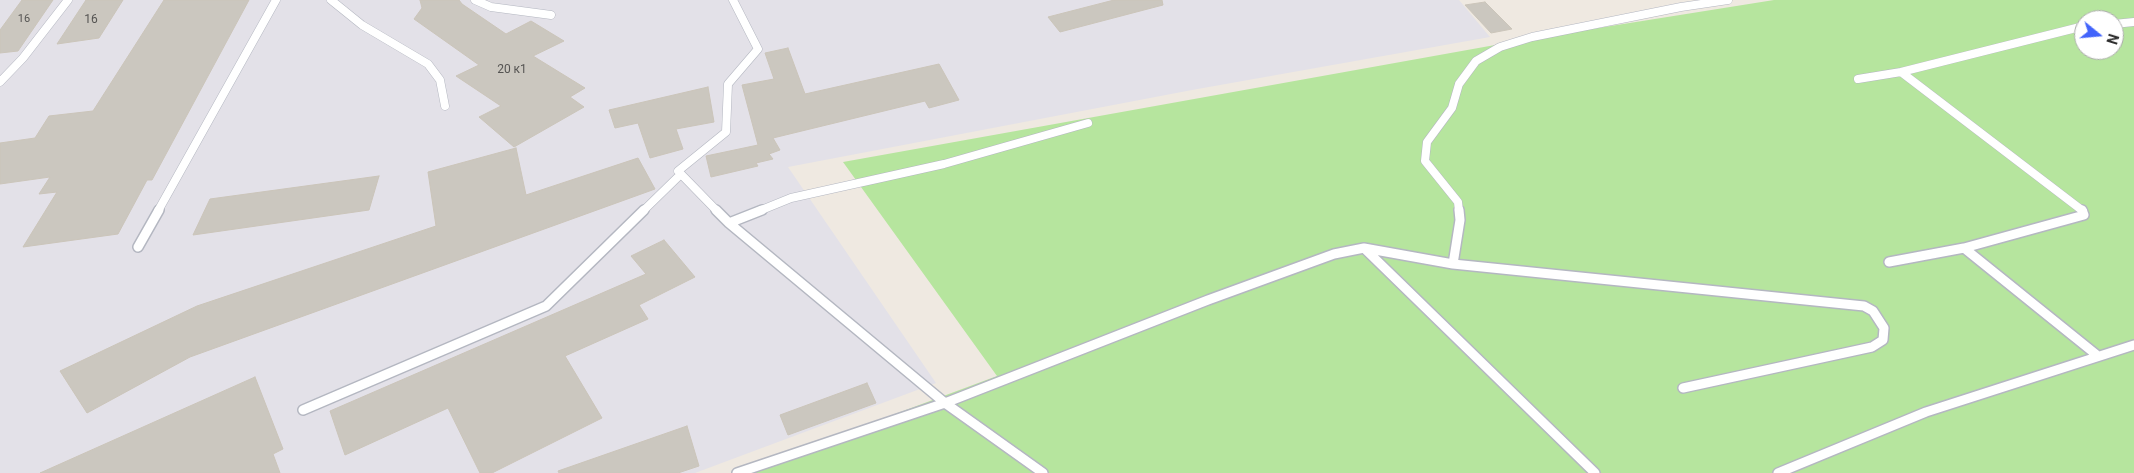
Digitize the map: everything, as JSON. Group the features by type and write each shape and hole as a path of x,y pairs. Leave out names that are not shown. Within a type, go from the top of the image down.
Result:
{"lane":[{"path":"0,82 23,58 68,0"},
{"path":"138,247 276,0"},
{"path":"331,0 362,25 428,64 440,80 445,106"},
{"path":"475,0 491,7 551,15"},
{"path":"733,0 758,49 728,84 726,132 678,171 729,223 945,403 1043,473"},
{"path":"1453,264 1460,220 1458,202 1425,161 1427,142 1452,108 1459,84 1476,61 1500,47 1532,37 1728,0"},
{"path":"1858,79 1901,72 2074,29"},
{"path":"1889,262 1964,248 2084,216 2082,209 1901,72"},
{"path":"729,223 791,198 944,164 1088,123"},
{"path":"304,410 514,322 546,306 681,174"},
{"path":"1364,248 1595,473"},
{"path":"737,473 945,403 1208,300 1334,254 1364,248 1453,264 1864,306 1873,311 1884,328 1883,340 1872,348 1684,388"},
{"path":"1964,248 2098,356"},
{"path":"1778,473 1926,412 2134,345"}],"shaded area":[{"path":"0,0 1459,0 1490,37 1192,90 788,167 936,383 695,473 0,473"}],"green space":[{"path":"1774,0 2134,0 2134,473 737,473 997,376 843,162 1523,40"}],"building":[{"path":"22,0 53,0 18,51 0,53 0,30"},
{"path":"86,0 123,0 99,38 57,44"},
{"path":"164,0 249,0 152,180 147,180 118,234 23,247 57,192 39,194 50,177 0,184 0,143 35,138 49,116 93,111"},
{"path":"420,0 459,0 506,34 531,21 564,41 533,56 585,88 570,97 584,107 514,147 479,117 501,106 456,76 479,65 414,19 422,8"},
{"path":"1114,0 1162,0 1163,5 1060,32 1048,17"},
{"path":"1485,2 1512,29 1491,33 1465,5"},
{"path":"788,48 805,94 939,64 959,100 929,108 925,101 773,138 780,150 769,154 773,159 756,163 758,166 711,177 706,156 758,145 742,85 774,79 765,53"},
{"path":"708,87 714,122 676,129 683,149 650,158 638,123 615,128 609,110"},
{"path":"516,148 526,195 638,158 655,189 190,357 87,413 60,371 197,306 436,226 428,172"},
{"path":"379,176 369,210 193,235 210,199"},
{"path":"664,240 695,277 639,305 648,319 565,356 602,418 492,473 480,473 448,408 345,455 330,411 646,274 631,256"},
{"path":"255,377 283,449 273,454 280,473 40,473"},
{"path":"867,383 876,403 788,435 780,415"},
{"path":"687,426 699,466 678,473 559,473 558,471"}]}
